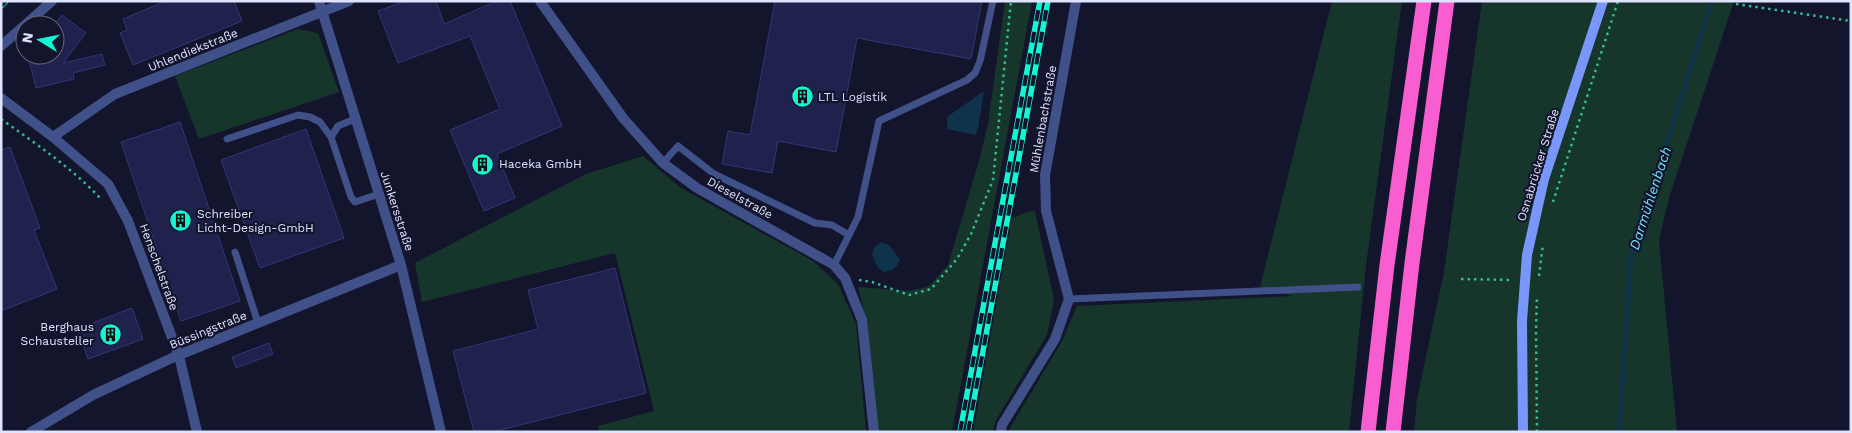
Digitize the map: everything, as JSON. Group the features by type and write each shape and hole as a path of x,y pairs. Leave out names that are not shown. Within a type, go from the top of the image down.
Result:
{"highway":[{"path":"1368,432 1387,265 1424,1"},
{"path":"1393,432 1412,263 1447,1"}],"main road":[{"name":"Osnabrücker Straße","path":"1523,432 1522,321 1524,280 1532,226 1544,179 1603,1"}],"street":[{"path":"36,15 52,1"},
{"name":"Junkersstraße","path":"319,1 401,265 441,432"},
{"name":"Uhlendiekstraße","path":"53,137 115,94 350,1"},
{"name":"Dieselstraße","path":"540,1 623,118 663,163 697,188 834,265 844,278 862,320 874,432"},
{"name":"Mühlenbachstraße","path":"1069,299 1046,211 1044,175 1076,1"},
{"path":"1,46 15,34"},
{"name":"Henschelstraße","path":"1,98 53,137 108,184 128,221 179,356 197,432"},
{"name":"Büssingstraße","path":"31,432 93,395 179,356 401,265"},
{"path":"1001,432 1002,425 1055,339 1069,299"}],"lane":[{"path":"834,265 858,217 879,121 966,80 975,73 980,61 993,1"},
{"path":"227,139 298,115 310,117 320,122 331,138 351,196 355,202 378,194"},
{"path":"331,138 338,126 355,120"},
{"path":"663,163 678,146 714,174 815,222 832,225 849,235"},
{"path":"235,252 258,324"},
{"path":"1069,299 1358,287"}],"path":[{"path":"844,278 872,282 909,295 931,289 957,259 971,234 993,180 1010,1"},
{"path":"1552,203 1618,1"},
{"path":"1736,4 1851,21"},
{"path":"1,119 49,153 90,187 107,205"},
{"path":"1538,282 1544,236"},
{"path":"1461,279 1524,280"},
{"path":"1537,432 1536,329 1538,291"}],"green space":[{"path":"1005,1 1032,1 952,432 878,432 866,320 858,287 910,291 929,286 948,265 988,124"},
{"path":"1332,1 1402,1 1366,265 1349,432 1009,432 1062,341 1077,306 1293,296 1260,287"},
{"path":"1482,1 1734,1 1669,198 1659,240 1677,432 1414,432 1417,399 1444,272"},
{"path":"298,29 318,33 339,92 199,139 175,76"},
{"path":"643,156 681,188 813,261 838,284 856,324 866,432 600,432 598,426 654,411 615,253 422,302 415,263 586,174"},
{"path":"1035,211 1054,300 1047,335 995,422 993,432 973,432 1012,218"}],"water":[{"path":"984,91 978,129 975,135 947,129 947,117"},
{"path":"881,242 889,245 900,260 894,269 889,271 883,272 881,270 872,254 875,247"}],"building":[{"path":"166,1 234,1 242,21 133,65 120,33 127,30 123,19"},
{"path":"405,1 436,1 444,24 497,1 510,1 562,126 497,154 515,198 484,211 450,130 500,109 470,36 398,63 378,11"},
{"name":"LTL Logistik","path":"775,1 982,1 971,59 857,38 836,152 778,141 772,173 722,164 728,131 750,135"},
{"path":"65,17 86,33 65,60"},
{"path":"102,54 105,65 73,73 74,79 36,88 30,65 65,65 65,63"},
{"name":"Schreiber Licht-Design-GmbH","path":"180,122 240,301 181,321 121,142"},
{"path":"306,129 344,238 260,268 221,160"},
{"path":"10,147 40,228 34,230 57,289 1,311 1,150"},
{"path":"615,268 646,393 493,432 474,432 453,351 538,329 528,290"},
{"name":"Berghaus Schausteller","path":"132,308 143,339 88,359 77,329"},
{"path":"269,343 273,354 236,368 232,357"}],"waterway":[{"name":"Darmühlenbach","path":"1619,432 1631,256 1712,1"}],"railway":[{"path":"1,6 6,1"},
{"path":"960,432 1040,1"},
{"path":"968,432 1048,1"}],"place":[{"name":"LTL Logistik","path":"802,97"},
{"name":"Haceka GmbH","path":"483,164"},
{"name":"Schreiber Licht-Design-GmbH","path":"181,221"},
{"name":"Berghaus Schausteller","path":"110,334"}]}
